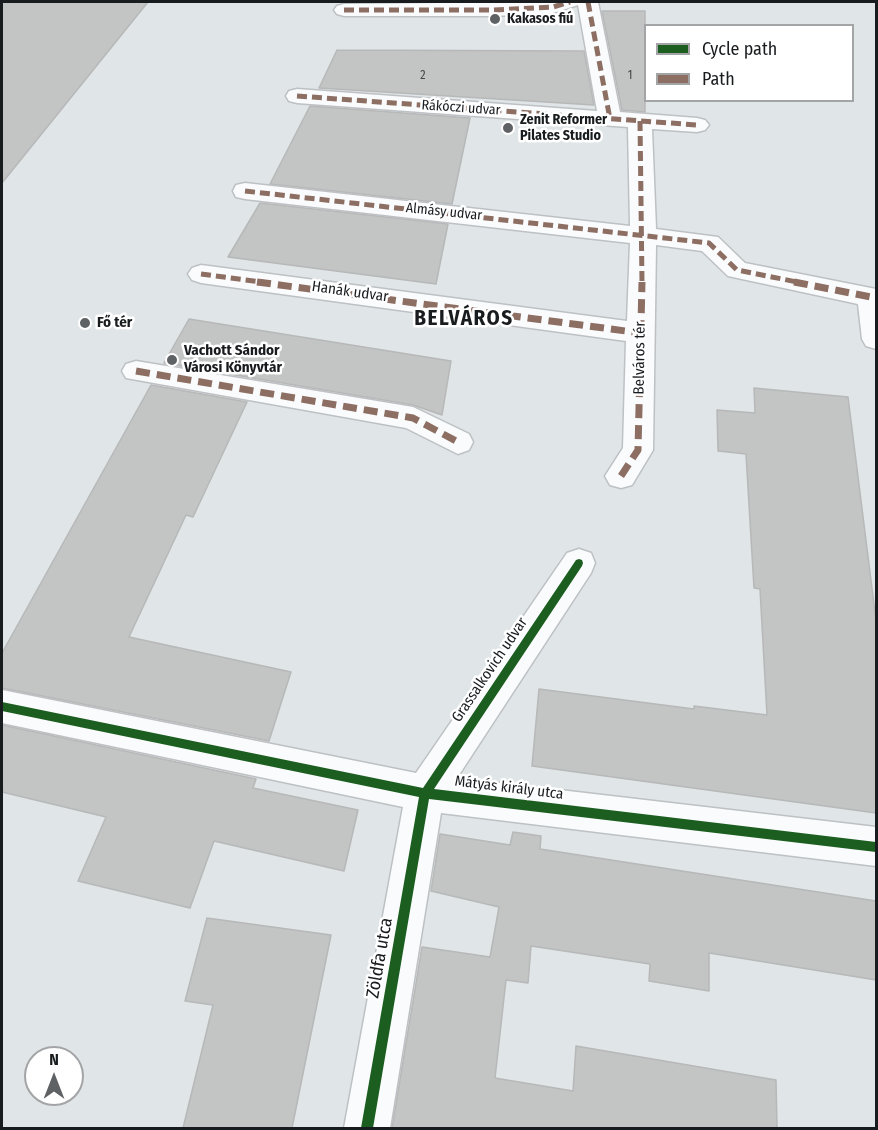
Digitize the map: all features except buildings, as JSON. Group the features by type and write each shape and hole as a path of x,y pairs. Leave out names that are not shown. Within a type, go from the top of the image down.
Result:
{"street":[{"path":"344,10 494,10 553,7 570,2"},
{"path":"588,2 610,119"},
{"name":"Rákóczi udvar","path":"297,96 697,125"},
{"name":"Belváros tér","path":"621,476 638,450 643,234 640,121"},
{"name":"Almásy udvar","path":"245,191 643,234"},
{"path":"643,234 709,243 737,270 874,298 876,339"},
{"name":"Hanák udvar","path":"201,274 290,284 641,333"},
{"path":"136,371 413,418 458,442"},
{"name":"Grassalkovich udvar","path":"425,793 579,563"},
{"name":"Mátyás király utca","path":"2,706 425,793 876,847"},
{"name":"Zöldfa utca","path":"367,1128 425,793"}],"marked path":[{"path":"344,10 494,10 553,7 570,2"},
{"path":"588,2 610,119"},
{"path":"297,96 697,125"},
{"path":"621,476 638,450 643,234 640,121"},
{"path":"245,191 709,243 737,270 871,297"},
{"path":"201,274 641,333"},
{"path":"136,371 413,418 458,442"}],"cycle path":[{"path":"367,1128 425,793 579,563"},
{"path":"2,706 425,793 876,847"}],"place":[{"name":"Kakasos fiú","path":"495,19"},
{"name":"Zenit Reformer Pilates Studio","path":"508,128"},
{"name":"Fő tér","path":"85,323"},
{"name":"Vachott Sándor Városi Könyvtár","path":"172,360"}],"district":[{"name":"BELVÁROS","path":"464,319"}]}
